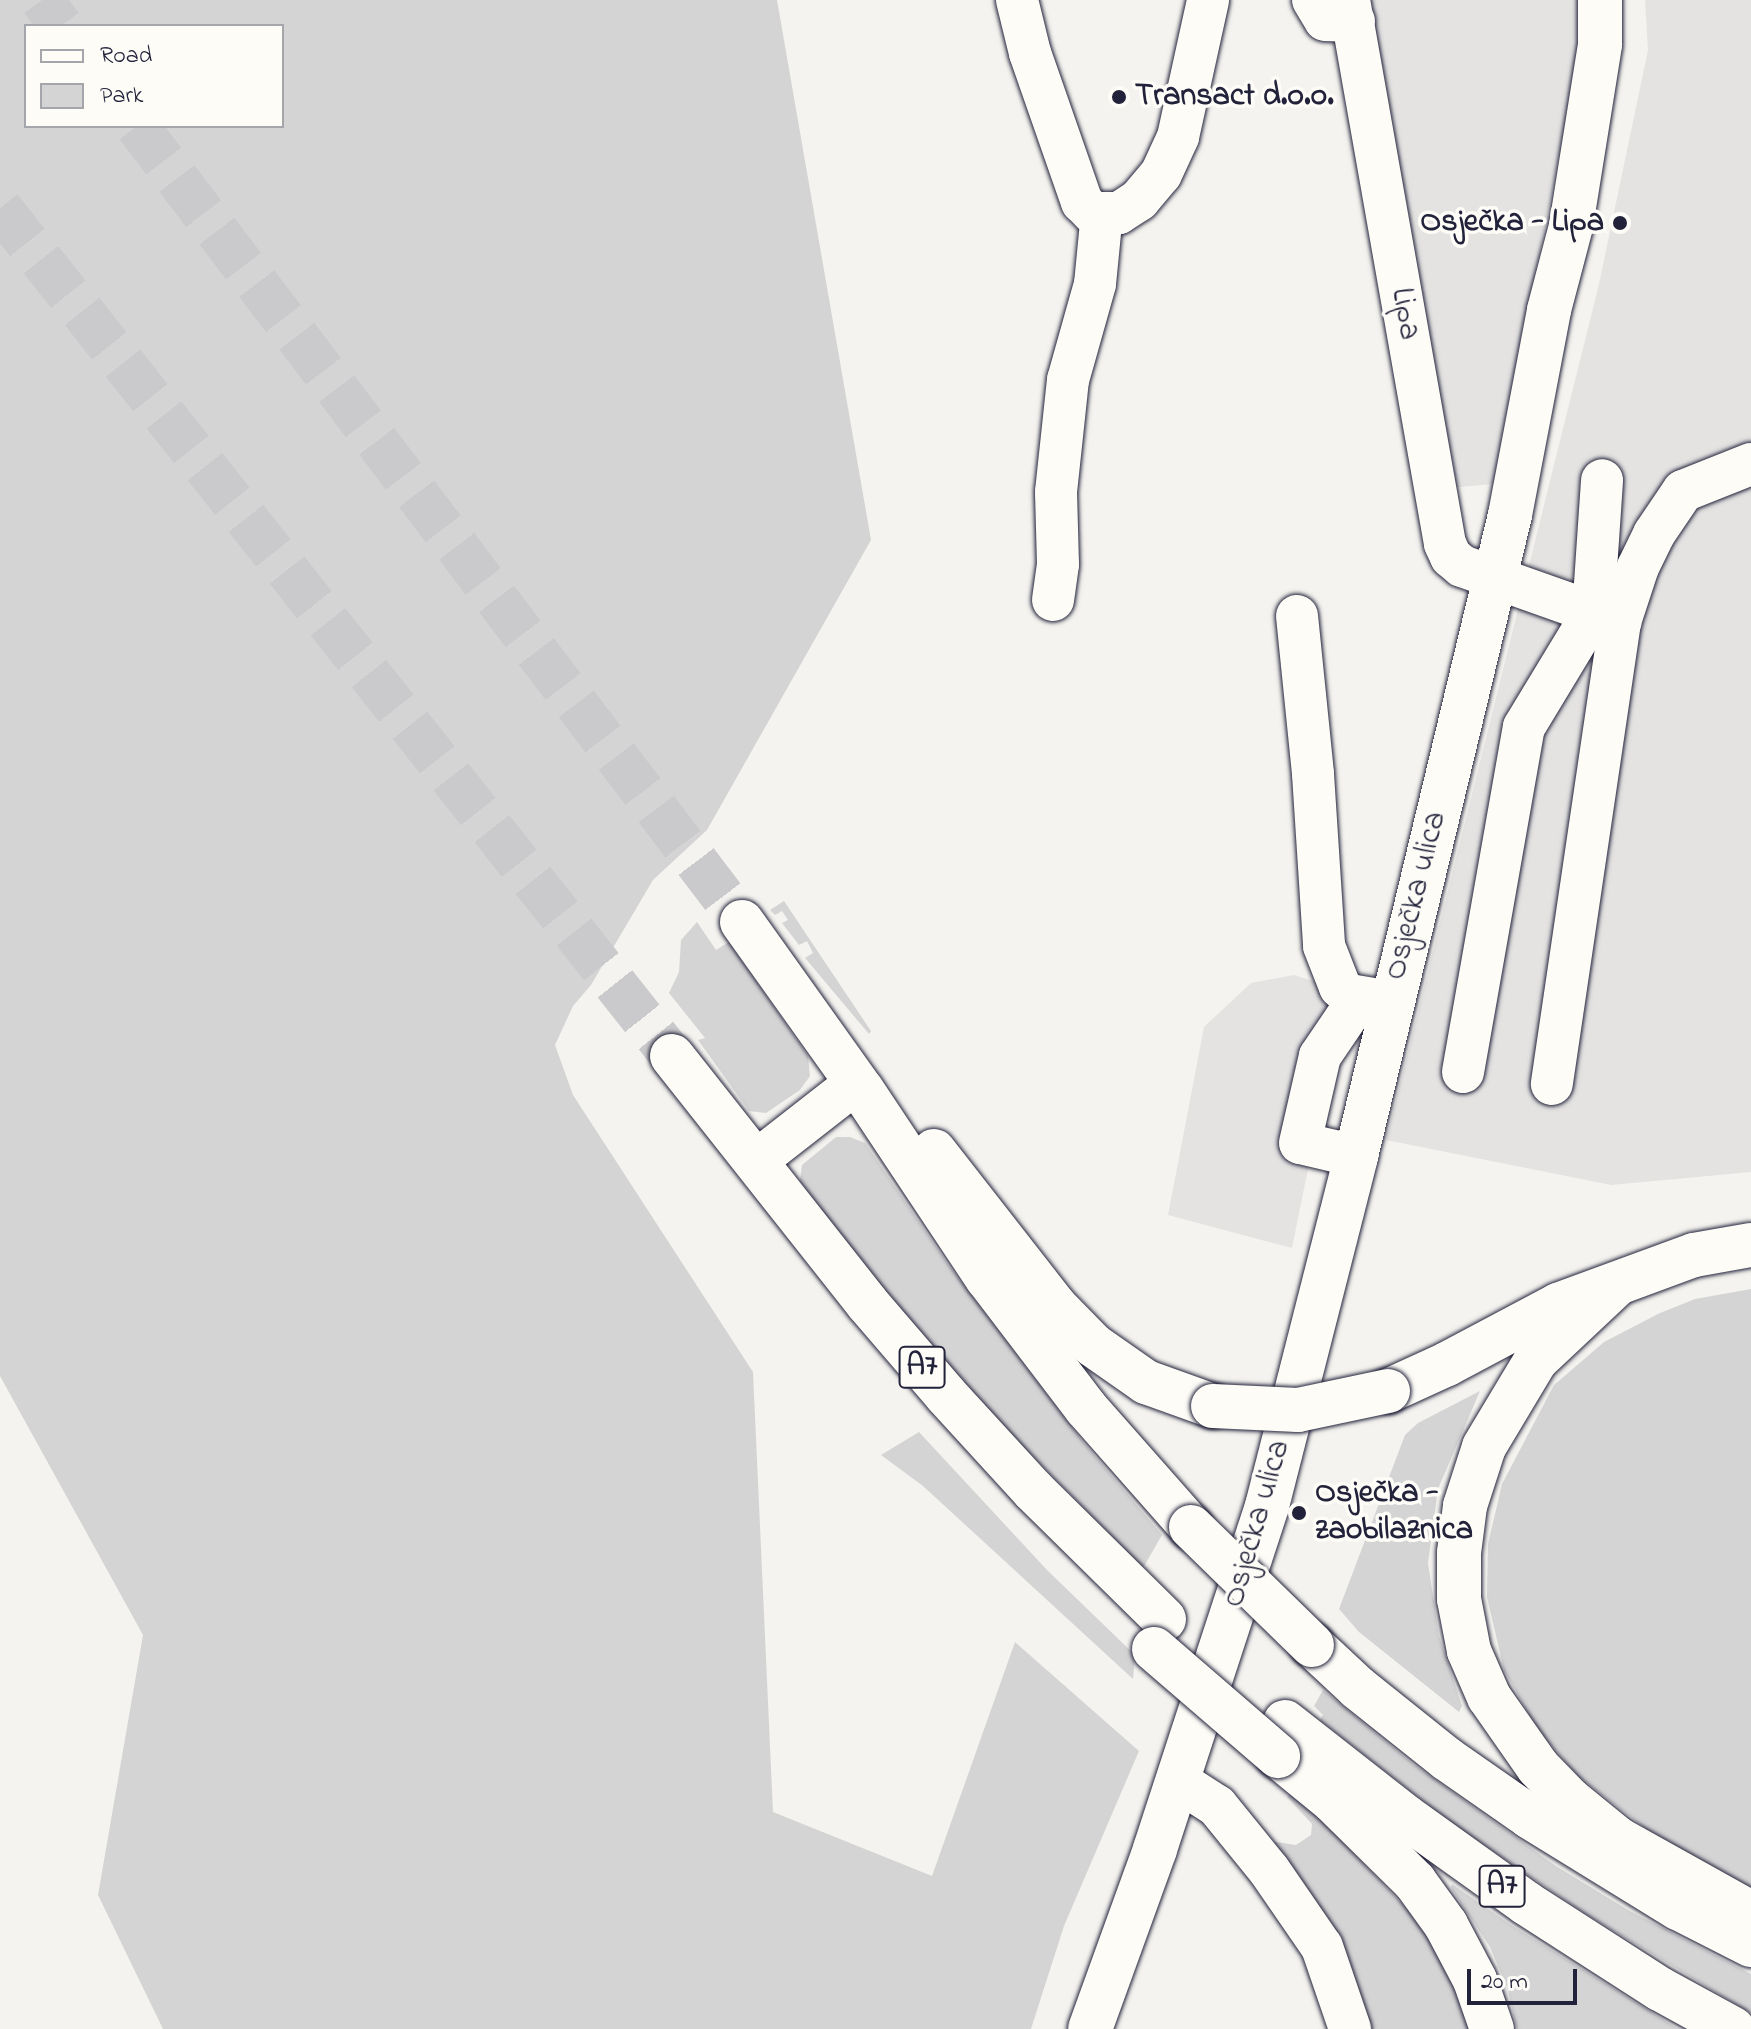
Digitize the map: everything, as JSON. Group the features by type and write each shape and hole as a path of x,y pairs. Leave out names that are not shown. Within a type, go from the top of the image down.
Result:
{"main road":[{"name":"Osječka ulica","path":"1090,2029 1178,1781 1267,1506 1356,1156 1375,1000 1510,515 1549,310 1571,226 1600,44 1600,0"},
{"name":"A7","path":"742,922 859,1086 996,1290 1086,1408 1191,1527 1358,1688 1447,1759 1530,1817 1678,1908 1751,1945"},
{"name":"A7","path":"672,1056 867,1303 1159,1634 1281,1739 1406,1817 1526,1903 1660,1989 1733,2029"},
{"path":"859,1086 922,1137 1055,1306 1093,1345 1146,1382 1213,1406 1298,1410 1388,1391 1447,1364 1530,1318 1694,1255 1751,1245"},
{"path":"705,1094 711,1134 723,1161 890,1374 1038,1538 1159,1634"},
{"path":"1617,1284 1536,1360 1484,1447 1465,1506 1459,1553 1459,1599 1469,1651 1489,1697 1538,1767 1569,1799 1618,1839 1751,1913"},
{"path":"1281,1739 1343,1810 1415,1882 1446,1925 1475,1980 1492,2029"}],"street":[{"path":"1017,0 1030,53 1082,202 1093,213 1119,213 1139,200 1161,174 1178,137 1208,0"},
{"name":"Lipa","path":"1313,0 1325,20 1352,10 1445,544 1451,557 1462,566 1493,579 1606,618"},
{"path":"1053,600 1058,564 1056,492 1068,380 1095,284 1102,213"},
{"path":"1463,1072 1524,727 1606,618 1683,491 1751,464"},
{"path":"1552,1084 1606,618 1602,480"},
{"path":"1297,616 1313,774 1324,946 1340,987 1349,995 1375,1000"},
{"path":"1356,1156 1300,1143 1320,1056 1375,1000"},
{"path":"756,1161 859,1086"},
{"path":"1178,1781 1217,1806 1278,1883 1322,1947 1350,2029"}],"shaded area":[{"path":"1349,0 1581,0 1584,31 1493,484 1425,490"},
{"path":"1645,0 1751,0 1751,1172 1611,1185 1386,1140 1599,284 1648,50"},
{"path":"1294,975 1344,991 1292,1248 1168,1215 1204,1027 1251,983"}],"green space":[{"path":"0,0 777,0 871,540 707,830 653,880 591,985 573,1006 555,1045 573,1095 753,1372 773,1812 932,1876 1015,1642 1139,1751 1064,1926 1031,2029 163,2029 98,1895 143,1635 0,1376"},
{"path":"784,901 871,1031 869,1034 805,958 813,953 807,941 799,945 782,923 788,920 782,911 775,915 770,910"},
{"path":"697,922 716,950 729,942 808,1056 810,1076 800,1090 766,1113 749,1111 698,1040 705,1038 669,993 679,972 681,940"},
{"path":"836,1137 850,1137 865,1143 947,1263 1083,1442 1162,1535 1143,1568 1005,1428 887,1295 800,1181 802,1165"},
{"path":"1751,1289 1751,1893 1675,1851 1578,1776 1538,1730 1504,1670 1487,1597 1488,1544 1502,1484 1554,1385 1604,1342 1660,1313 1695,1299"},
{"path":"1480,1391 1438,1489 1428,1563 1439,1636 1462,1706 1459,1712 1359,1632 1339,1609 1405,1435 1418,1423"},
{"path":"919,1432 1047,1570 1135,1655 1133,1679 923,1486 881,1455"},
{"path":"1323,1690 1413,1764 1556,1866 1628,1910 1751,1974 1751,2013 1586,1914 1454,1825 1320,1720 1323,1715 1314,1706"},
{"path":"1293,1791 1413,1915 1439,1953 1471,2029 1365,2029 1270,1841 1296,1845 1311,1835 1312,1824 1287,1797"},
{"path":"1452,1884 1511,1925 1678,2029 1517,2029 1507,1987 1490,1947 1451,1888"}],"tunnel":[{"path":"42,0 60,24"},
{"path":"139,128 742,922"},
{"path":"0,208 672,1056"}],"place":[{"name":"Transact d.o.o.","path":"1119,97"},
{"name":"Osječka - Lipa","path":"1620,223"},
{"name":"Osječka - zaobilaznica","path":"1299,1513"}]}
